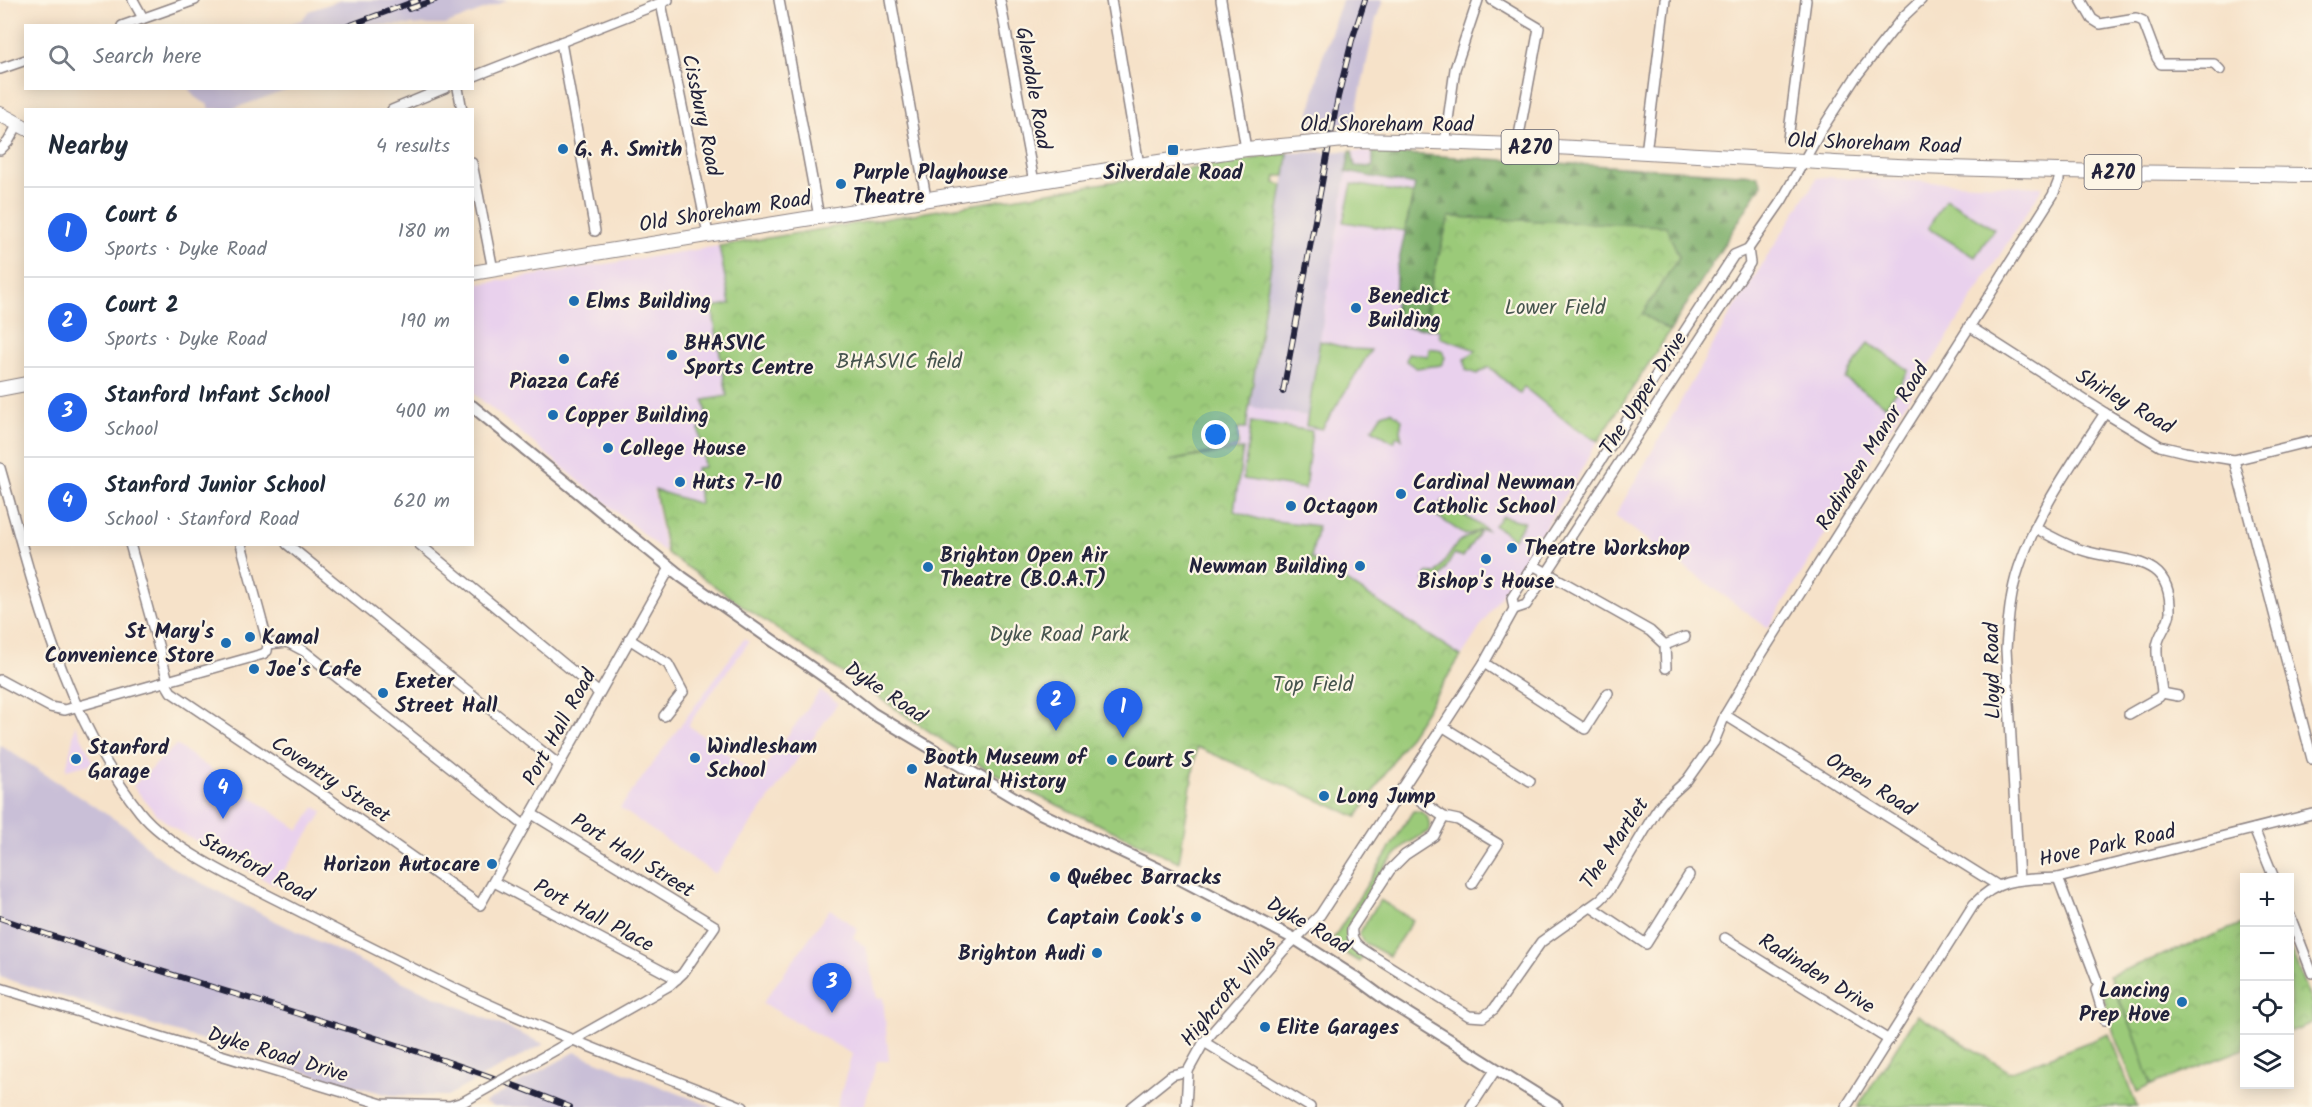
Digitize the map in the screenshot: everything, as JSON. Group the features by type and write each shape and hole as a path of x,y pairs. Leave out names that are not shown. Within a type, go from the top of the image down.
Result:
{"main road":[{"path":"0,114 22,126"},
{"name":"Old Shoreham Road","path":"474,273 1139,165 1246,149 1344,140 1445,142 1802,161 2059,171 2312,175"},
{"path":"0,389 24,384"}],"street":[{"path":"134,0 143,18"},
{"path":"128,24 195,0"},
{"path":"779,0 819,217"},
{"path":"891,0 926,198"},
{"name":"Glendale Road","path":"1000,0 1034,182"},
{"path":"1111,0 1139,165"},
{"path":"1221,0 1246,149"},
{"path":"1445,142 1455,69 1478,0"},
{"path":"1492,0 1539,28 1517,146"},
{"path":"1646,153 1665,0"},
{"path":"1788,139 1806,0"},
{"name":"The Upper Drive","path":"1295,939 1320,915 1484,663 1514,609 1512,598 1734,255 1748,249 1782,200 1802,161 1855,78 1903,16 1921,0"},
{"path":"2081,0 2092,19 2100,24 2136,18 2143,21 2161,64 2214,64 2220,70"},
{"path":"474,76 664,2"},
{"name":"Cissbury Road","path":"664,2 708,234"},
{"path":"561,42 595,231"},
{"path":"0,69 24,61"},
{"path":"397,108 440,90"},
{"path":"458,90 462,108"},
{"path":"0,150 22,126"},
{"name":"Radinden Manor Road","path":"1714,742 1725,714 2053,195 2059,180 2059,171"},
{"path":"474,173 493,270"},
{"name":"The Upper Drive","path":"1514,609 1526,605 1750,263 1748,249"},
{"name":"Shirley Road","path":"1970,326 2160,446 2234,460 2312,441"},
{"name":"Dyke Road","path":"474,408 670,568 839,687 872,713 1040,813 1182,880 1295,939 1557,1107"},
{"name":"Lloyd Road","path":"2019,880 2006,649 2008,617 2018,568 2035,528 2054,491 2105,413"},
{"path":"2234,460 2312,759"},
{"name":"Stanford Road","path":"0,468 2,483 58,663 77,707 116,781 150,824 187,851 260,891 416,970 573,1041"},
{"path":"2035,528 2086,551 2147,564 2161,575 2168,590 2170,615 2157,646 2162,693 2129,714"},
{"path":"131,546 167,681"},
{"path":"0,680 50,707 65,710 263,654 267,651 268,644 242,546"},
{"path":"288,546 559,765"},
{"path":"421,546 598,692"},
{"path":"1533,565 1650,631 1665,645 1666,668"},
{"name":"Port Hall Road","path":"480,905 598,692 670,568"},
{"path":"1665,645 1685,637"},
{"path":"629,639 668,664 683,692 664,716"},
{"path":"268,644 287,642 304,651 525,826"},
{"path":"1484,663 1585,729 1608,693"},
{"name":"Coventry Street","path":"167,681 169,690 176,696 328,798 480,905"},
{"path":"2162,693 2178,696"},
{"name":"Orpen Road","path":"1725,714 1997,885"},
{"path":"1442,726 1530,781"},
{"name":"The Martlet","path":"1444,817 1434,836 1406,855 1390,870 1353,928 1352,934 1354,942 1360,948 1460,1011 1475,1018 1489,1014 1541,942 1591,907 1608,892 1662,803 1687,780 1714,742"},
{"path":"1402,788 1444,817 1458,820 1498,844 1472,884"},
{"name":"Port Hall Street","path":"532,814 715,927"},
{"name":"Hove Park Road","path":"1846,1107 1974,904 1984,893 1997,885 2019,880 2058,878 2312,814"},
{"path":"2254,829 2272,873"},
{"path":"1591,907 1646,944 1689,875"},
{"path":"2058,878 2099,986 2096,990 2105,1020"},
{"name":"Port Hall Place","path":"494,882 677,979"},
{"name":"Dyke Road Drive","path":"0,988 382,1104 450,1106 463,1102 663,990 677,979 715,927"},
{"path":"2293,927 2312,973"},
{"name":"Radinden Drive","path":"1725,938 1889,1040"},
{"name":"Highcroft Villas","path":"1132,1107 1172,1075 1188,1071 1204,1042 1295,939"},
{"path":"573,1041 743,1107"},
{"path":"1204,1042 1310,1107"},
{"path":"1471,1107 1496,1070"},
{"path":"1186,1107 1188,1071"}],"shaded area":[{"path":"341,0 508,0 448,24 289,24 302,20 309,11"},
{"path":"1342,0 1383,0 1376,19 1354,122 1306,130 1321,62"},
{"path":"191,90 287,90 235,108 209,108 196,98"},
{"name":"Cardinal Newman Catholic School","path":"1350,151 1757,175 1762,184 1641,377 1595,445 1577,478 1357,817 1197,747 1243,450 1160,449 1237,388 1246,428 1250,407 1308,416"},
{"path":"1350,151 1308,416 1250,407 1288,153"},
{"path":"1817,178 2043,187 1898,415 1768,628 1615,516 1729,317"},
{"path":"719,246 730,304 712,307 727,397 709,427 699,429 704,467 696,468 700,504 653,489 665,552 474,394 474,285"},
{"name":"Windlesham School","path":"744,639 749,642 688,725 758,776 820,691 838,703 715,874 620,808"},
{"path":"75,724 94,763 66,770 74,733"},
{"path":"0,745 131,830 151,851 175,869 271,919 416,988 544,1044 447,1096 390,1095 331,1080 0,977"},
{"path":"176,745 299,830 315,807 323,812 274,885 178,831 156,814 133,786"},
{"path":"830,909 858,929 853,937 866,947 877,998 883,997 889,1061 877,1061 864,1107 837,1107 852,1054 762,1004"},
{"path":"575,1052 713,1107 494,1107 484,1103"}],"green space":[{"path":"1350,151 1352,151 1355,166 1373,167 1373,152 1757,175 1762,184 1670,331 1642,314 1679,257 1666,227 1449,217 1427,300 1432,329 1404,327 1395,310 1396,275 1415,185 1346,172"},
{"path":"1288,153 1285,176 1276,176 1275,183 1283,185 1246,428 1238,428 1238,447 1170,461 1243,449 1234,511 1258,519 1318,526 1311,558 1461,656 1357,817 1197,747 1179,862 1023,789 975,762 667,553 655,490 700,504 696,468 704,467 699,429 709,427 704,400 727,396 712,307 730,304 719,246"},
{"path":"1352,184 1413,194 1405,231 1343,222"},
{"path":"1946,199 1994,229 1975,257 1928,228"},
{"name":"Lower Field","path":"1449,217 1666,226 1679,257 1642,314 1670,331 1598,441 1572,426 1524,387 1520,394 1489,367 1477,374 1466,370 1465,359 1476,350 1439,337 1440,330 1432,329 1427,300"},
{"path":"1320,341 1351,349 1371,350 1322,429 1306,426"},
{"path":"1868,343 1909,370 1886,406 1845,379"},
{"path":"1429,348 1442,350 1445,358 1441,365 1416,368 1406,361 1408,353 1428,356"},
{"path":"1391,411 1402,419 1400,431 1402,439 1397,436 1393,442 1372,429 1382,414"},
{"path":"1251,422 1312,431 1305,489 1243,479"},
{"path":"1442,501 1487,530 1479,530 1480,531 1463,557 1454,554 1437,583 1424,580 1427,573 1436,574 1458,542 1479,531 1465,535 1434,514"},
{"path":"1502,516 1524,522 1514,539 1494,525"},
{"path":"1413,811 1424,813 1429,822 1429,831 1405,845 1386,865 1348,927 1350,944 1362,956 1359,962 1330,944"},
{"path":"1380,900 1413,920 1389,956 1363,942 1359,934"},
{"path":"2240,925 2240,1051 2151,1085 2135,1035 2109,976"},
{"path":"2294,958 2312,1004 2312,1023 2294,1030"},
{"path":"2114,990 2135,1035 2151,1079 2149,1081 2151,1085 2137,1092 2115,1037 2103,995"},
{"path":"1917,1015 2010,1072 2109,1034 2137,1107 1858,1107"}],"railway":[{"path":"353,24 418,0"},
{"path":"409,9 435,0"},
{"path":"1283,392 1338,97 1365,0"},
{"path":"0,918 358,1032 500,1080 570,1107"}],"place":[{"name":"G. A. Smith","path":"563,149"},
{"name":"Silverdale Road","path":"1173,150"},
{"name":"Purple Playhouse Theatre","path":"841,184"},
{"name":"Elms Building","path":"574,301"},
{"name":"Benedict Building","path":"1356,308"},
{"name":"BHASVIC Sports Centre","path":"672,355"},
{"name":"Piazza Café","path":"564,359"},
{"name":"Copper Building","path":"553,415"},
{"name":"College House","path":"608,448"},
{"name":"Huts 7-10","path":"680,482"},
{"name":"Cardinal Newman Catholic School","path":"1401,494"},
{"name":"Octagon","path":"1291,506"},
{"name":"Theatre Workshop","path":"1512,548"},
{"name":"Bishop's House","path":"1486,559"},
{"name":"Newman Building","path":"1360,566"},
{"name":"Brighton Open Air Theatre (B.O.A.T)","path":"928,567"},
{"name":"Kamal","path":"250,637"},
{"name":"St Mary's Convenience Store","path":"226,643"},
{"name":"Joe's Cafe","path":"254,669"},
{"name":"Exeter Street Hall","path":"383,693"},
{"name":"Court 2","path":"1056,731"},
{"name":"Court 6","path":"1123,738"},
{"name":"Windlesham School","path":"695,758"},
{"name":"Stanford Garage","path":"76,759"},
{"name":"Court 5","path":"1112,760"},
{"name":"Booth Museum of Natural History","path":"912,769"},
{"name":"Long Jump","path":"1324,796"},
{"name":"Stanford Junior School","path":"223,819"},
{"name":"Horizon Autocare","path":"492,864"},
{"name":"Québec Barracks","path":"1055,877"},
{"name":"Captain Cook's","path":"1196,917"},
{"name":"Brighton Audi","path":"1097,953"},
{"name":"Lancing Prep Hove","path":"2182,1002"},
{"name":"Stanford Infant School","path":"832,1013"},
{"name":"Elite Garages","path":"1265,1027"}],"park label":[{"name":"BHASVIC field","path":"899,361"},
{"name":"Dyke Road Park","path":"1059,634"},
{"name":"Top Field","path":"1313,684"}]}
